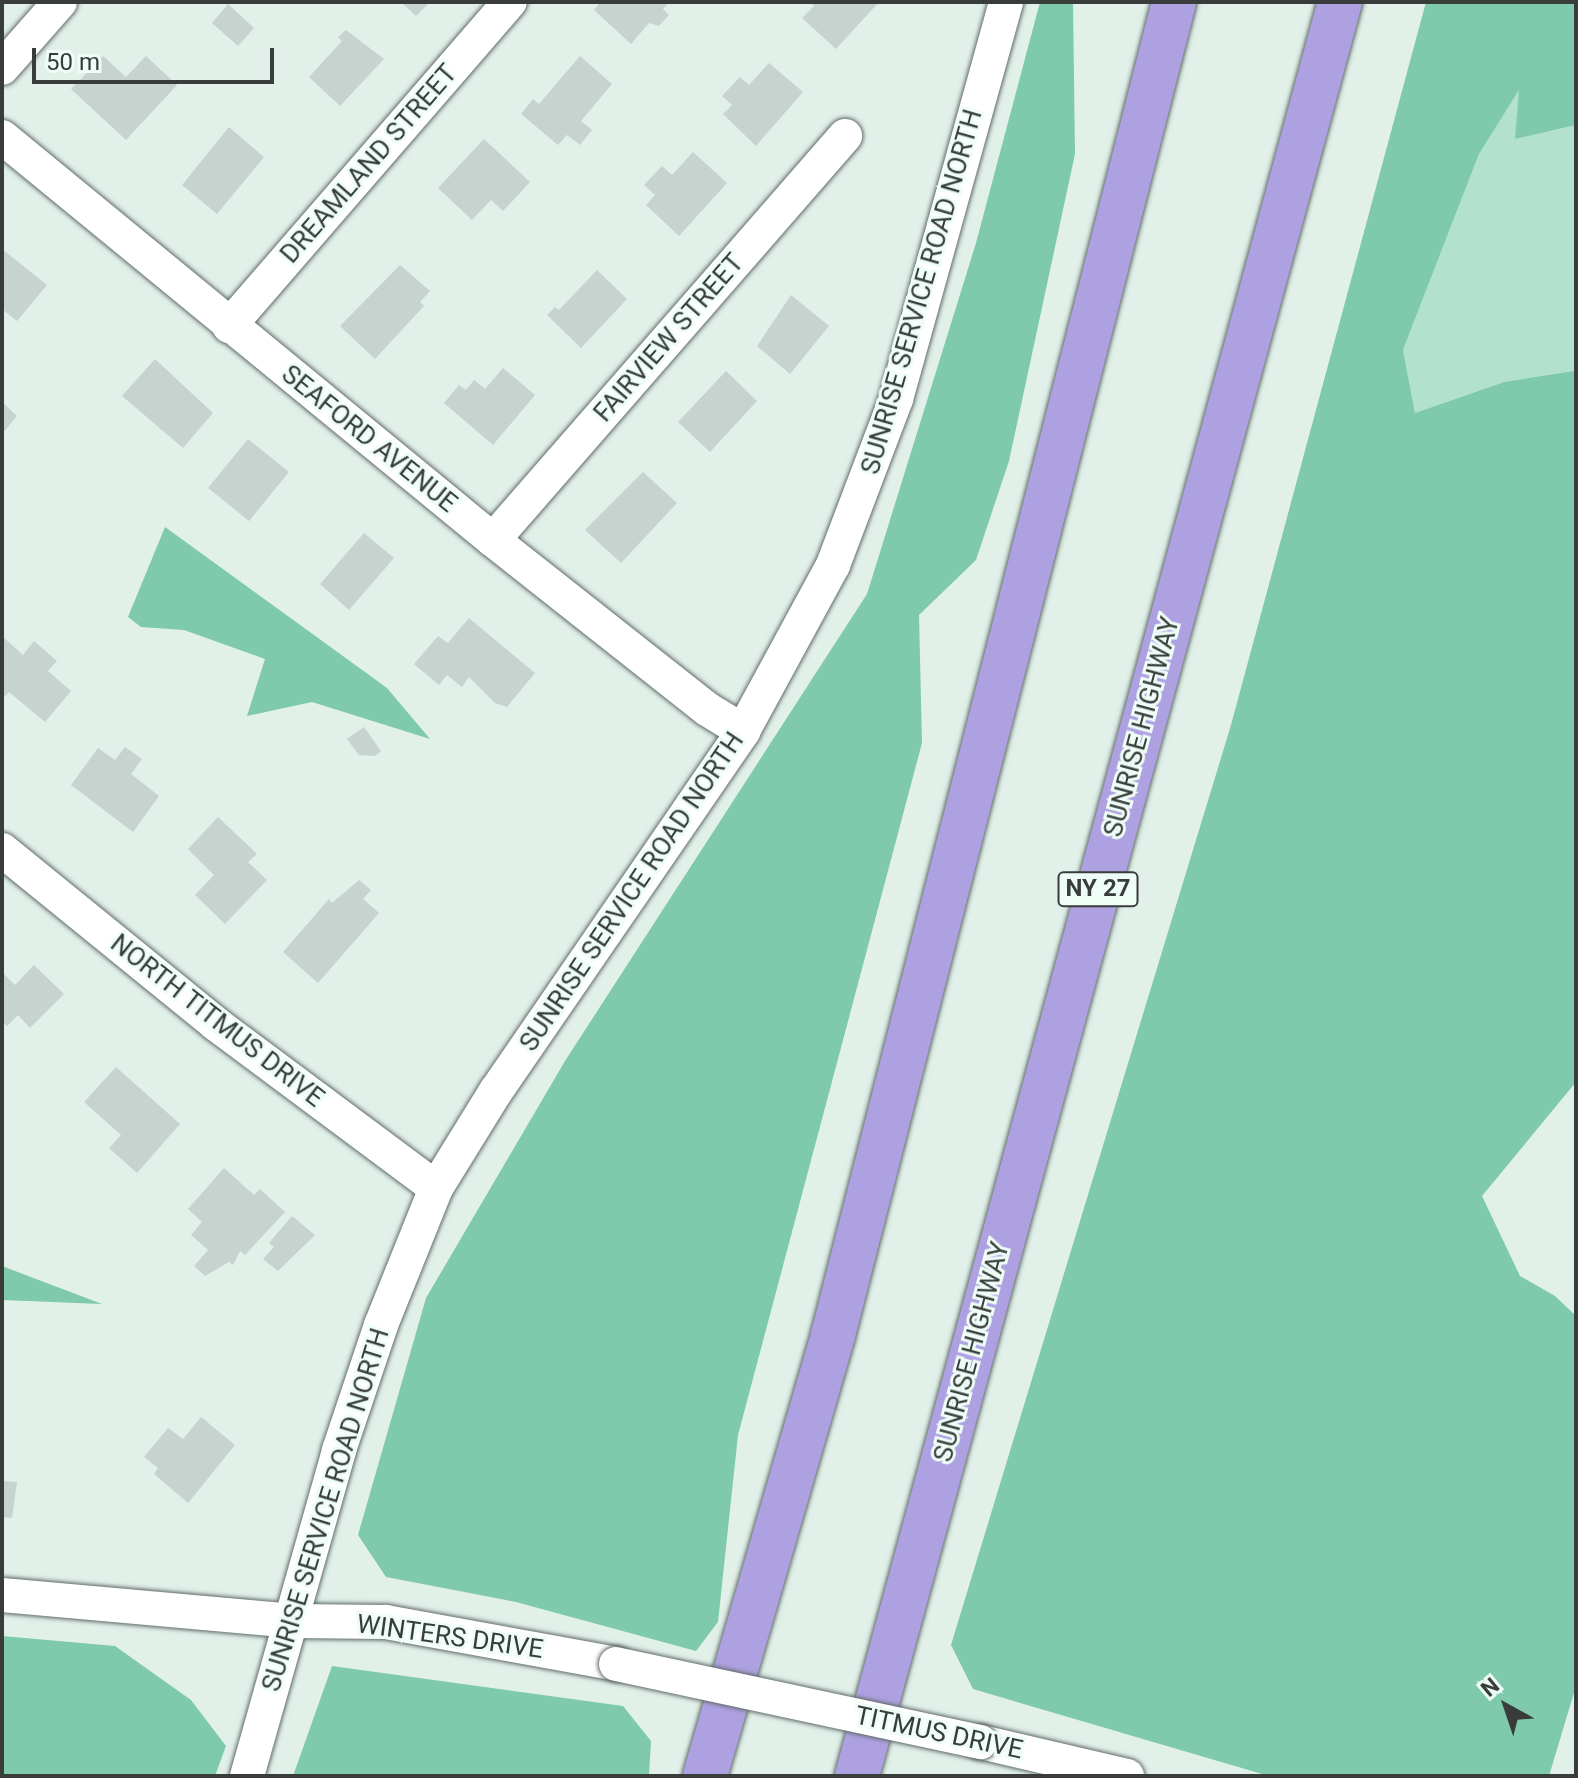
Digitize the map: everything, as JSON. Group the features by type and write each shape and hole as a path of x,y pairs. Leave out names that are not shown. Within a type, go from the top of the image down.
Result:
{"highway":[{"path":"705,1776 833,1335 1174,2"},
{"name":"SUNRISE HIGHWAY","path":"857,1776 1340,2"}],"street":[{"path":"2,68 60,2"},
{"name":"DREAMLAND STREET","path":"229,326 510,2"},
{"name":"SUNRISE SERVICE ROAD NORTH","path":"247,1776 294,1621 339,1450 381,1325 436,1188 496,1091 743,731 809,613 870,472 896,399 1006,2"},
{"name":"FAIRVIEW STREET","path":"493,540 845,136"},
{"name":"SEAFORD AVENUE","path":"2,137 493,540 707,709 743,731"},
{"name":"NORTH TITMUS DRIVE","path":"2,850 216,1024 436,1188"},
{"name":"WINTERS DRIVE","path":"2,1595 294,1621 386,1622 616,1664 798,1703"},
{"name":"TITMUS DRIVE","path":"798,1703 1127,1776"}],"green space":[{"path":"1040,2 1073,2 1075,154 1009,461 976,560 919,615 922,743 738,1435 718,1622 696,1651 516,1602 386,1577 358,1535 426,1298 565,1061 867,594 976,243"},
{"path":"1426,2 1576,2 1576,125 1515,139 1519,90 1479,154 1403,350 1415,413 1504,382 1573,371 1576,375 1576,1082 1482,1196 1520,1276 1555,1296 1576,1316 1576,1686 1549,1776 1269,1776 973,1689 951,1645 1231,725"},
{"path":"1520,88 1515,139 1576,125 1576,375 1572,371 1504,382 1415,413 1403,350 1479,154"},
{"path":"165,527 387,688 430,739 312,702 247,716 265,659 184,630 141,627 128,617"},
{"path":"2,1266 102,1304 2,1300"},
{"path":"2,1636 115,1646 191,1700 226,1746 215,1776 2,1776"},
{"path":"332,1666 623,1706 651,1741 649,1776 293,1776"}],"building":[{"path":"401,2 430,2 416,16"},
{"path":"600,2 669,2 663,9 669,15 659,26 649,23 631,44 594,10"},
{"path":"809,2 879,2 836,49 802,18 814,6"},
{"path":"228,4 254,28 238,46 212,23"},
{"path":"346,30 384,59 340,106 309,77 342,41 338,37"},
{"path":"103,56 126,77 146,56 177,85 126,140 71,89"},
{"path":"580,56 612,84 581,121 592,130 580,145 567,135 558,145 521,114 533,99 539,104"},
{"path":"769,63 803,92 756,146 723,114 732,105 722,96 740,77 749,85"},
{"path":"229,127 264,157 217,214 182,185"},
{"path":"484,139 530,182 503,211 491,200 472,220 438,188"},
{"path":"693,152 727,183 679,236 646,205 655,195 644,185 662,166 672,175"},
{"path":"2,249 47,285 17,321 2,309"},
{"path":"400,265 430,291 420,302 424,306 375,359 340,326"},
{"path":"597,270 627,299 581,348 547,315 555,307 559,310"},
{"path":"791,295 829,326 790,374 757,346"},
{"path":"155,359 213,413 183,448 122,396"},
{"path":"503,368 535,395 493,445 444,403 459,385 466,390 474,380 485,389"},
{"path":"726,371 757,401 710,452 678,422"},
{"path":"2,402 17,416 2,434"},
{"path":"248,439 289,472 249,521 208,488"},
{"path":"643,472 677,503 621,563 585,530"},
{"path":"364,533 394,558 349,610 320,584"},
{"path":"469,618 535,673 507,707 495,703 469,677 462,687 447,675 439,685 414,664 438,636 448,643"},
{"path":"2,636 23,655 34,641 57,661 48,671 71,691 45,722 9,692 2,699"},
{"path":"364,727 381,751 375,756 359,755 347,739"},
{"path":"125,747 142,759 131,774 159,796 133,832 71,785 98,748 115,760"},
{"path":"218,817 257,854 248,862 267,880 225,924 195,895 214,875 188,849"},
{"path":"359,880 371,890 363,899 379,913 318,983 283,952 329,899 332,903"},
{"path":"34,965 64,994 30,1028 18,1015 7,1026 2,1021 2,972 15,985"},
{"path":"116,1067 180,1124 137,1173 109,1148 121,1135 84,1102"},
{"path":"224,1168 254,1195 260,1189 285,1212 245,1255 240,1251 233,1265 229,1262 205,1276 194,1266 208,1250 191,1235 202,1222 188,1209"},
{"path":"292,1216 315,1235 278,1271 263,1259 274,1247 269,1243"},
{"path":"201,1417 235,1445 188,1503 154,1474 158,1468 144,1457 168,1428 183,1439"},
{"path":"2,1481 17,1482 12,1518 2,1517"}]}
